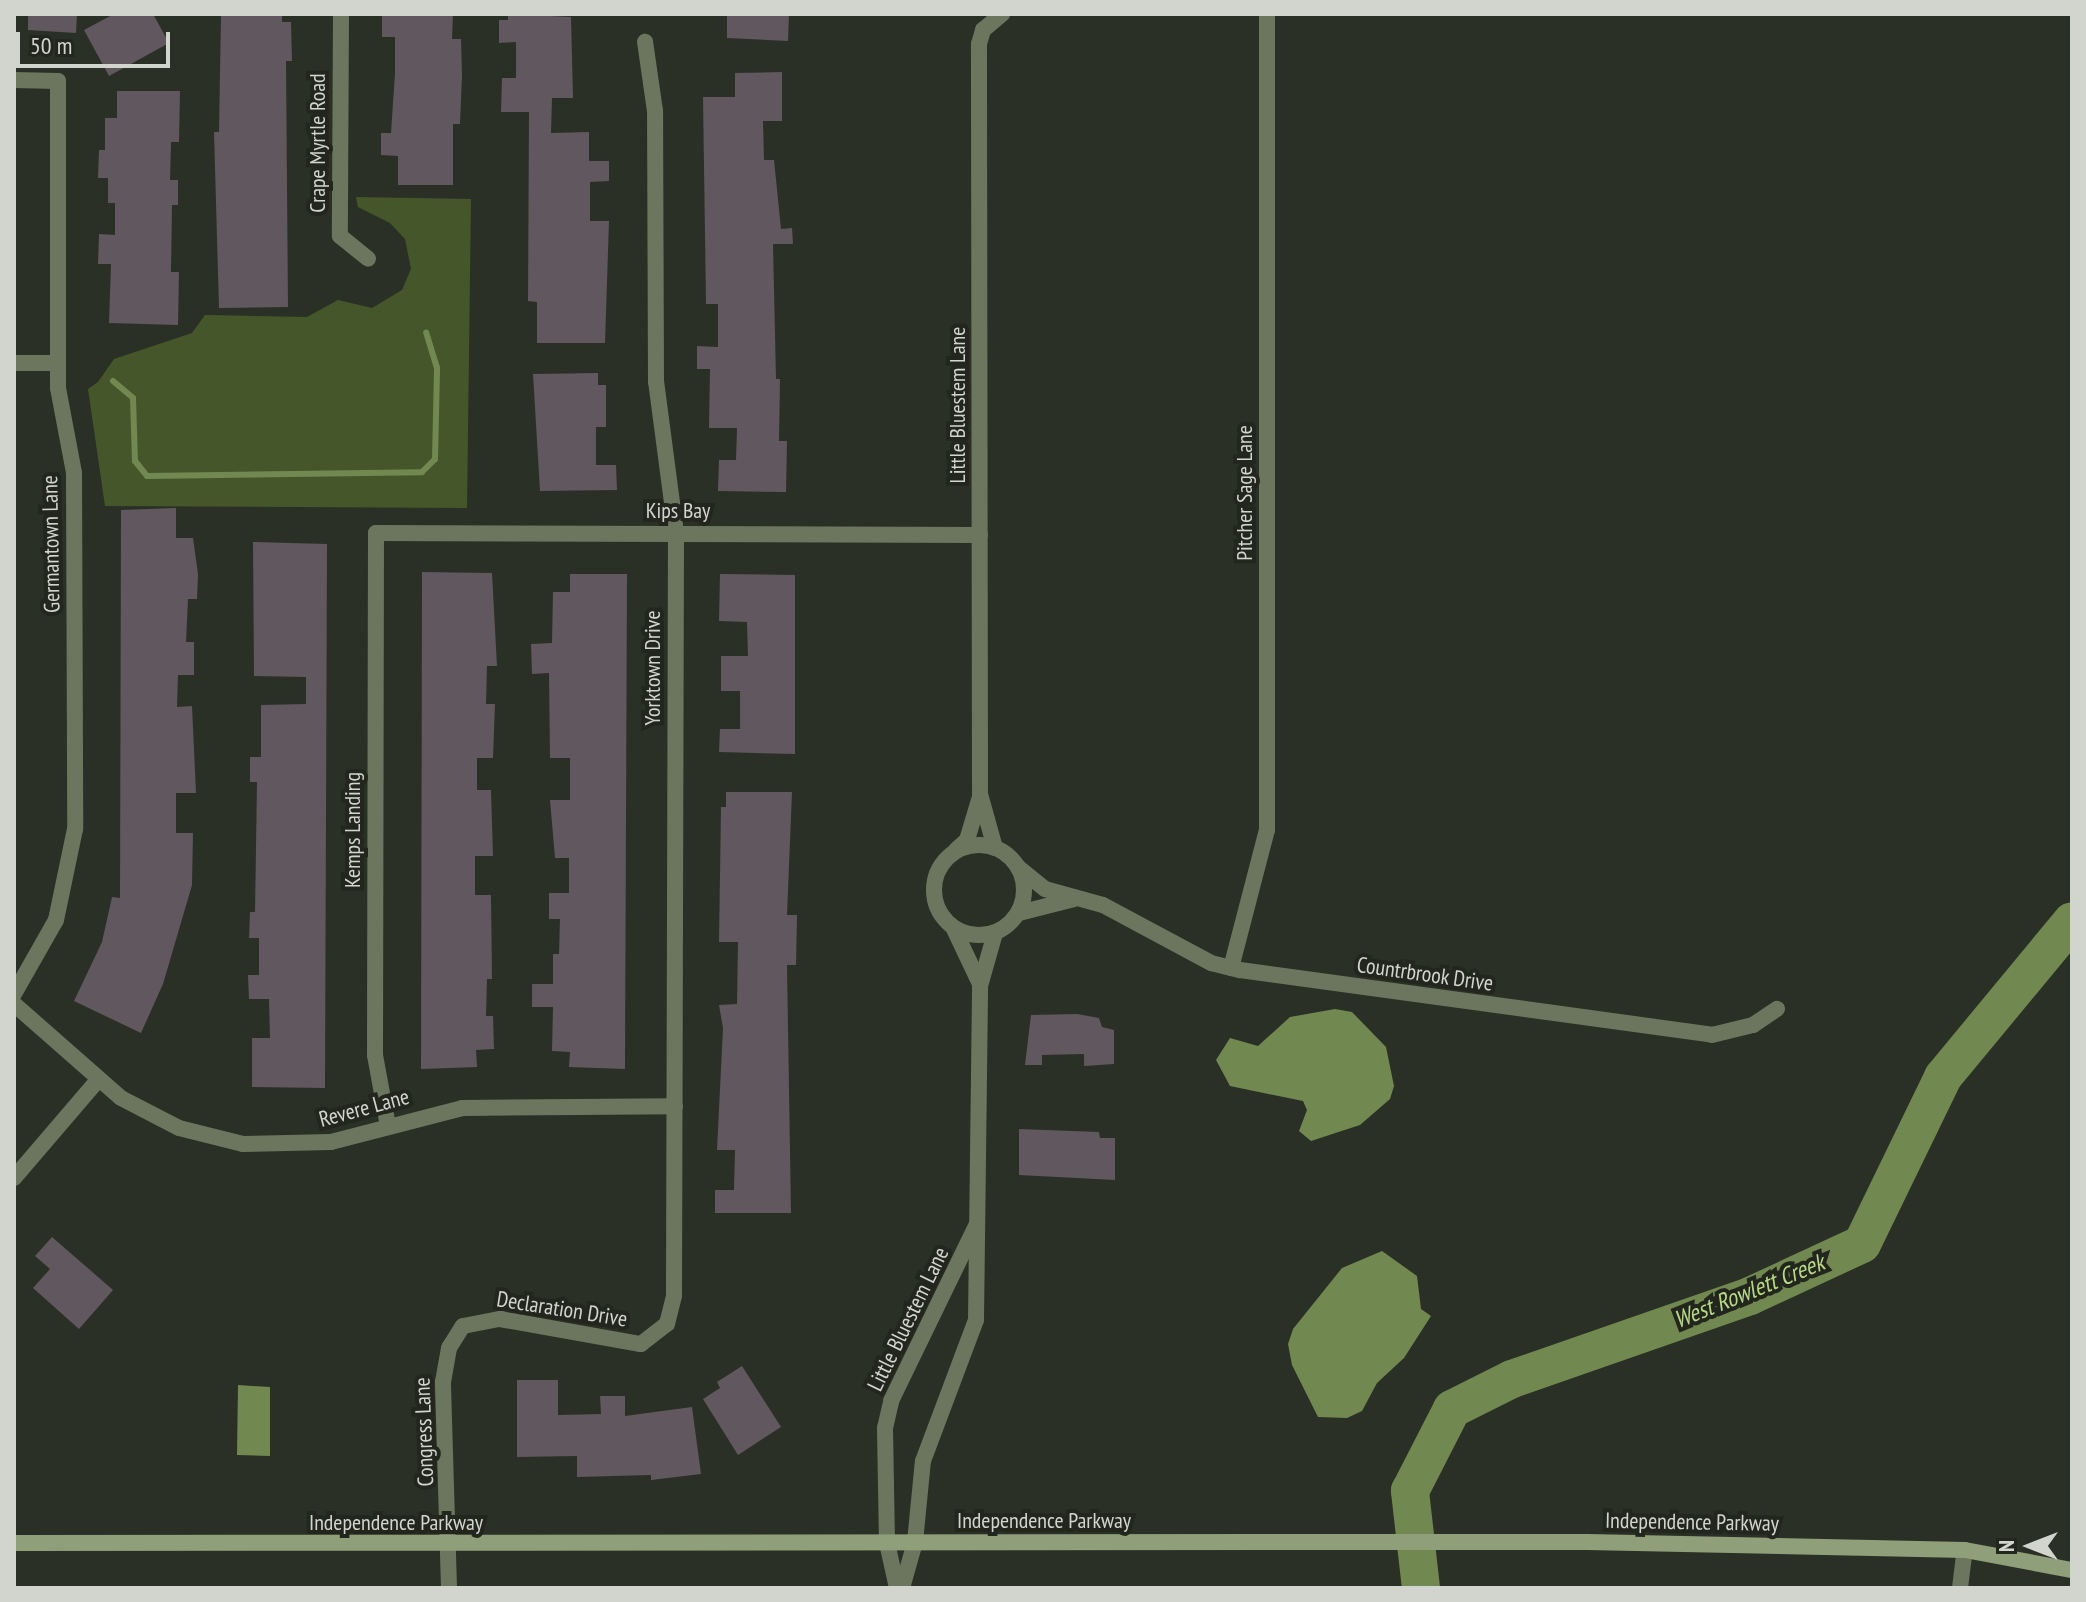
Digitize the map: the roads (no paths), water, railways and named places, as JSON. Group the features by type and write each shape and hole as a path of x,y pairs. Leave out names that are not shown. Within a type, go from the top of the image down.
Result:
{"main road":[{"name":"Independence Parkway","path":"14,1543 449,1545 915,1542 1292,1545 1587,1542 1965,1550 2072,1570"}],"street":[{"name":"Crape Myrtle Road","path":"341,14 340,236 368,259"},
{"name":"Pitcher Sage Lane","path":"1231,968 1267,830 1267,14"},
{"name":"Little Bluestem Lane","path":"995,848 980,794 979,44 997,17"},
{"name":"Yorktown Drive","path":"645,42 655,111 656,382 676,533 674,1296"},
{"name":"Germantown Lane","path":"14,80 58,81 57,363 74,473 75,829 56,920 14,994"},
{"path":"14,363 57,363"},
{"name":"Kips Bay","path":"376,533 980,535"},
{"name":"Kemps Landing","path":"376,533 375,1055 388,1126"},
{"name":"Little Bluestem Lane","path":"953,853 967,840 980,794"},
{"path":"1019,913 1024,898 1019,868 995,848 980,845 953,853 943,863 934,890 943,918 953,928 980,936 995,933 1019,913 1076,899"},
{"name":"Countrbrook Drive","path":"1019,868 1045,889 1103,905 1211,963 1231,968 1712,1035 1753,1025 1777,1009"},
{"name":"Little Bluestem Lane","path":"953,928 980,986"},
{"name":"Little Bluestem Lane","path":"899,1588 915,1542 923,1461 976,1320 980,1215 980,986 995,933"},
{"name":"Revere Lane","path":"14,1004 98,1080 159,1119 229,1142 309,1145 476,1107 675,1106"},
{"path":"14,1178 98,1080"},
{"name":"Little Bluestem Lane","path":"899,1588 887,1543 885,1428 891,1401 980,1215"},
{"name":"Declaration Drive","path":"463,1326 500,1319 641,1344 667,1324 674,1296"},
{"name":"Congress Lane","path":"449,1588 444,1366 463,1326"},
{"path":"1960,1588 1965,1550"}],"waterway":[{"path":"113,381 133,398 135,461 147,476 422,472 435,459 437,368 426,333"},
{"name":"West Rowlett Creek","path":"1421,1588 1410,1491 1452,1409 1512,1379 1750,1296 1862,1244 1943,1077 2072,921"}]}
